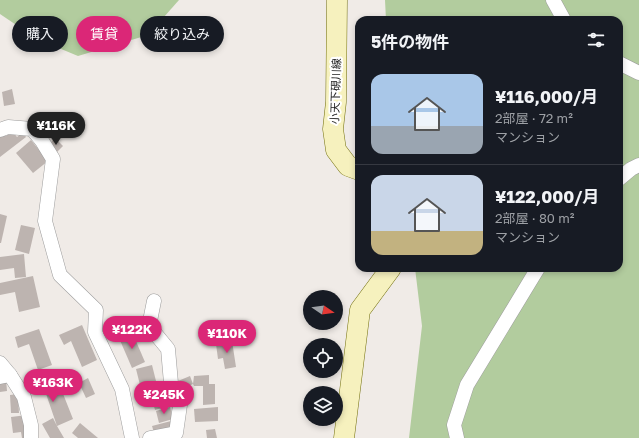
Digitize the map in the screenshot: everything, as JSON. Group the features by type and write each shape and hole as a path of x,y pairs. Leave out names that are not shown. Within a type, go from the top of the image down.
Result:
{"main road":[{"name":"小天下硯川線","path":"337,0 336,102 333,129 336,150 348,166 355,169"},
{"path":"344,438 360,310 388,272"}],"street":[{"path":"553,0 562,16"},
{"path":"623,65 639,73"},
{"path":"0,130 8,127 32,130 42,141 53,159 45,222 60,275 96,310 95,332 122,389 132,438"},
{"path":"623,176 639,165"},
{"path":"457,438 454,424 467,385 536,272"},
{"path":"150,438 176,433 180,405 171,383 168,349 149,326 154,301"},
{"path":"0,363 5,376 24,397 31,425 32,438"}],"green space":[{"path":"0,0 179,0 165,16 140,16 140,37 132,40 132,16 76,16 76,52 91,52 78,56 68,52 68,16 12,16 12,22 0,14"},
{"path":"385,0 639,0 639,438 409,438 422,326 415,272 623,272 623,16 386,16"}],"building":[{"path":"12,89 15,104 4,106 2,92"},
{"path":"12,131 17,137 23,132 26,137 0,157 0,135 4,132 6,136"},
{"path":"55,138 63,146 56,153 48,145"},
{"path":"31,140 48,161 33,173 16,153"},
{"path":"0,214 7,216 1,243 0,243"},
{"path":"21,225 35,228 29,254 15,250"},
{"path":"24,254 26,277 15,278 14,268 0,270 0,257"},
{"path":"33,276 40,307 19,312 15,292 0,295 0,283"},
{"path":"82,325 97,360 82,367 71,341 64,345 59,335"},
{"path":"39,329 52,365 38,370 29,344 18,348 15,337"},
{"path":"132,332 145,362 132,368 119,338"},
{"path":"232,341 236,367 225,369 223,358 218,359 216,344"},
{"path":"152,365 157,385 141,389 136,369"},
{"path":"54,371 73,419 57,426 43,385 28,391 25,383"},
{"path":"209,375 209,384 215,384 215,404 203,405 203,386 194,386 194,376"},
{"path":"190,376 193,384 181,389 178,381"},
{"path":"88,378 95,394 86,398 79,383"},
{"path":"6,379 7,391 0,392 0,380"},
{"path":"168,384 170,393 150,398 148,389"},
{"path":"172,393 175,404 155,410 152,399"},
{"path":"18,394 19,413 11,413 10,395"},
{"path":"170,407 173,419 159,423 156,411"},
{"path":"218,407 218,421 195,422 194,409"},
{"path":"27,415 30,438 22,438 21,432 13,433 11,417"},
{"path":"53,418 64,438 50,438 42,424"},
{"path":"171,421 173,430 155,436 152,426"},
{"path":"80,423 98,438 78,438 72,433"},
{"path":"215,429 217,438 207,438 206,430"}]}
